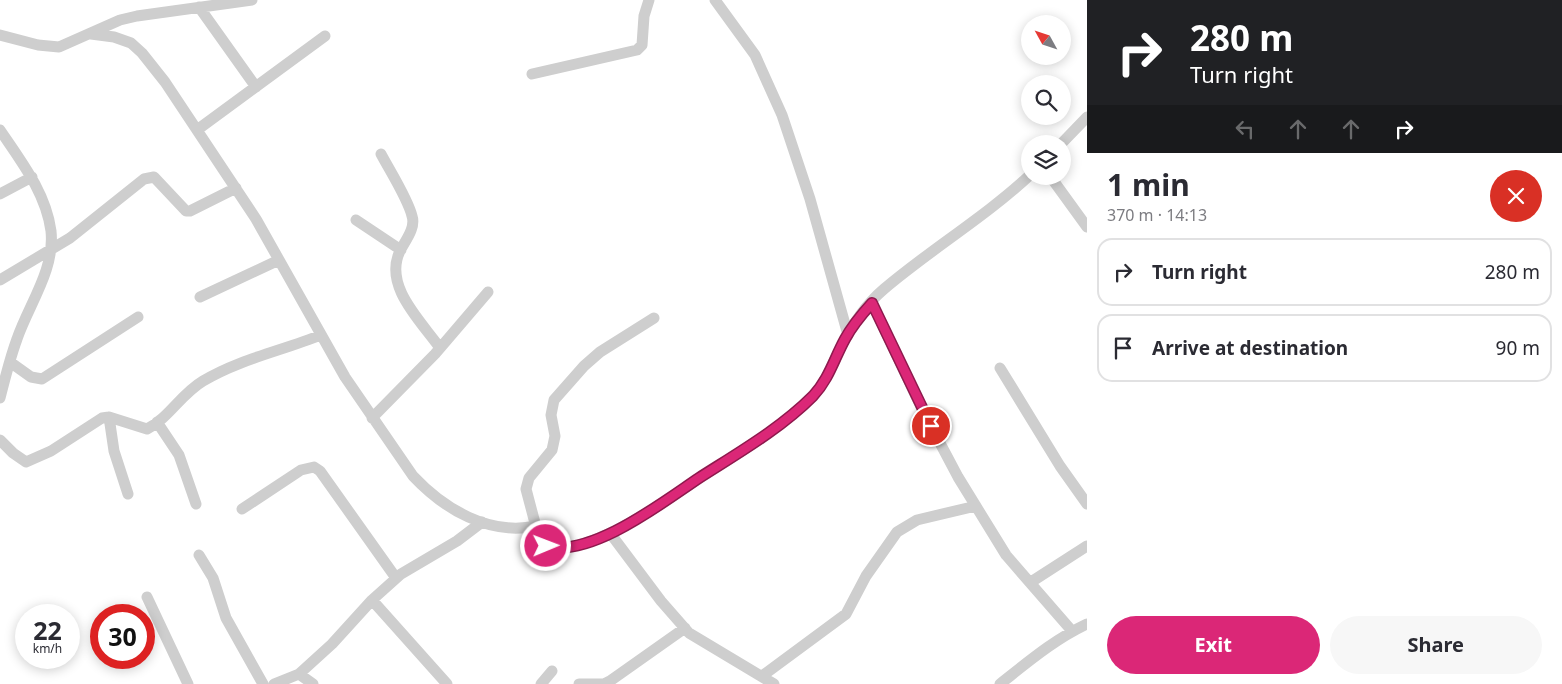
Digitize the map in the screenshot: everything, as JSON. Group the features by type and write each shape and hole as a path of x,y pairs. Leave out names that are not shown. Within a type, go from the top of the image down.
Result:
{"street":[{"path":"0,35 38,45 59,47 120,20 252,0"},
{"path":"532,74 637,50 642,45 644,16 649,0"},
{"path":"715,0 755,55 770,85 810,199 848,335"},
{"path":"199,7 256,87"},
{"path":"91,34 131,43 142,53 236,188 321,335 372,418 413,476 426,490 453,510 482,522 509,528 536,526"},
{"path":"197,130 325,36"},
{"path":"1069,135 1087,117"},
{"path":"0,130 32,177 48,217 51,240 43,279 17,338 0,398"},
{"path":"381,154 413,217 411,230 400,250 394,270 396,282 402,294 440,348"},
{"path":"0,194 32,177"},
{"path":"0,280 22,265 70,238 144,179 150,177 161,182 186,211 190,211 236,188"},
{"path":"654,318 600,352 584,366 554,400 551,415 555,436 552,450 529,478 526,489 540,542 551,548 582,543 610,533 653,510 751,445 796,411 825,383 848,335 884,289 1021,183"},
{"path":"1057,185 1087,227"},
{"path":"356,220 400,250"},
{"path":"200,297 278,260"},
{"path":"372,418 440,348 488,292"},
{"path":"872,303 922,409 958,478 1006,555 1072,631"},
{"path":"10,362 31,376 42,379 138,317"},
{"path":"0,440 26,462 32,461 97,420 109,418 142,429 148,429 185,394 206,380 240,362 287,349 321,335"},
{"path":"1000,368 1087,504"},
{"path":"109,418 114,451 128,494"},
{"path":"157,422 179,455 196,504"},
{"path":"242,509 302,470 314,467 320,471 396,578"},
{"path":"762,676 846,614 866,576 897,532 917,520 976,506"},
{"path":"274,684 299,674 332,644 372,600 396,578 467,535 482,522"},
{"path":"610,533 661,601 684,628 701,642 774,684"},
{"path":"1031,582 1087,546"},
{"path":"199,554 213,578 226,618 262,684"},
{"path":"148,597 188,684"},
{"path":"372,600 447,684"},
{"path":"1000,684 1030,660 1072,631 1087,624"},
{"path":"579,684 604,684 622,680 684,628"},
{"path":"541,684 552,671"},
{"path":"299,674 313,684"}],"route":[{"path":"546,546 551,548 582,543 628,525 751,445 796,411 825,383 845,338 872,303 931,426"}]}
